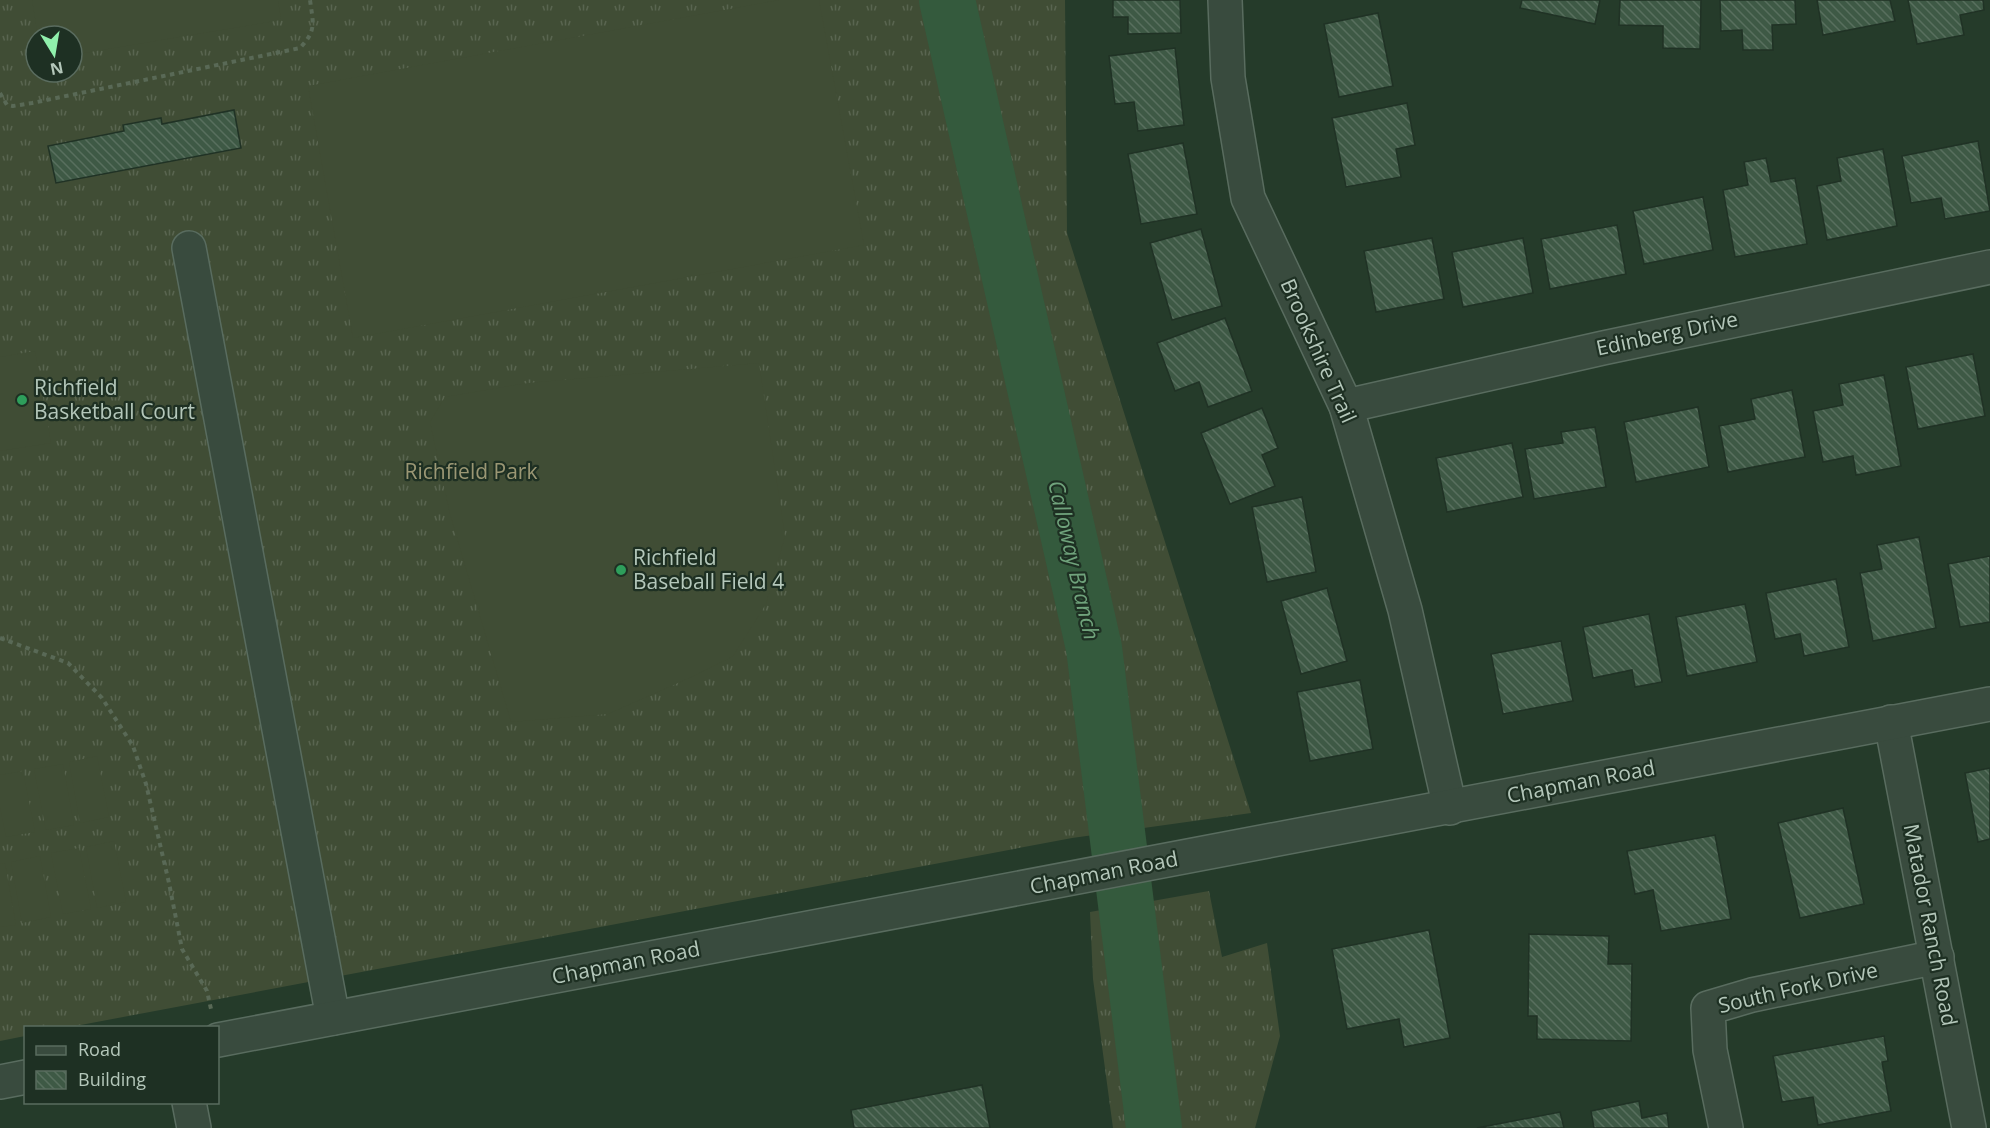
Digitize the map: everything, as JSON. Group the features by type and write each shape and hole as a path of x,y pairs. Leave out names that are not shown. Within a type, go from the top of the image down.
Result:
{"street":[{"name":"Brookshire Trail","path":"1225,0 1228,78 1248,198 1346,406 1405,610 1450,808"},
{"path":"189,248 333,1018"},
{"name":"Edinberg Drive","path":"1346,406 1603,348 1990,267"},
{"name":"Chapman Road","path":"214,1025 333,1018 1990,704"},
{"name":"Matador Ranch Road","path":"1891,722 1969,1128"},
{"name":"South Fork Drive","path":"1726,1128 1710,1050 1708,1008 1752,995 1937,957"},
{"path":"0,1082 24,1077"},
{"path":"189,1104 194,1128"}],"path":[{"path":"0,93 7,105 13,106 300,48 310,37 314,26 310,0"},
{"path":"0,638 68,663 102,699 133,746 146,784 182,949 207,992 214,1025"}],"green space":[{"name":"Richfield Park","path":"0,0 1065,0 1067,233 1251,813 1072,838 75,1026 24,1026 24,1036 0,1041"},
{"path":"32,0 278,0 281,20 84,53 84,24 36,24"},
{"path":"779,0 819,0 864,245 353,338 308,86"},
{"name":"Richfield Basketball Court","path":"35,351 51,443 0,451 0,357"},
{"name":"Richfield Baseball Field 4","path":"759,363 785,536 766,604 733,656 608,714 511,722 450,514 430,422 445,397 528,383"},
{"path":"97,756 109,817 80,823 69,762"},
{"path":"63,764 74,825 46,830 34,769"},
{"path":"23,771 35,832 6,837 0,807 0,775"},
{"path":"114,841 126,902 97,908 86,847"},
{"path":"79,848 91,909 63,914 51,853"},
{"path":"40,856 51,917 22,923 11,862"},
{"path":"5,863 16,925 0,927 0,864"},
{"path":"1209,891 1222,957 1267,943 1280,1036 1255,1128 1113,1128 1093,979 1090,912"}],"building":[{"path":"1113,0 1180,0 1181,33 1128,34 1128,17 1113,17"},
{"path":"1522,0 1600,0 1595,24 1520,8"},
{"path":"1620,0 1701,0 1700,49 1663,48 1663,26 1619,25"},
{"path":"1720,0 1795,0 1796,24 1772,25 1773,50 1743,50 1742,30 1721,31"},
{"path":"1817,0 1890,0 1895,21 1823,35"},
{"path":"1908,0 1983,0 1984,10 1960,15 1964,35 1917,44"},
{"path":"1378,13 1393,86 1339,97 1324,24"},
{"path":"1175,48 1184,125 1138,131 1134,102 1115,104 1109,56"},
{"path":"1407,103 1415,145 1396,149 1401,177 1346,187 1332,118"},
{"path":"234,110 241,148 56,183 48,146 124,131 123,125 161,118 162,124"},
{"path":"1978,141 1990,211 1945,219 1941,198 1911,203 1902,156"},
{"path":"1183,143 1197,214 1141,224 1128,154"},
{"path":"1883,149 1897,226 1827,240 1817,186 1841,181 1837,158"},
{"path":"1766,158 1771,182 1795,178 1807,244 1735,257 1723,190 1748,185 1744,162"},
{"path":"1703,197 1713,250 1644,264 1633,211"},
{"path":"1617,225 1626,274 1550,289 1541,239"},
{"path":"1201,229 1222,306 1172,320 1150,243"},
{"path":"1432,238 1444,299 1376,312 1364,251"},
{"path":"1523,238 1533,293 1463,307 1452,252"},
{"path":"1225,318 1252,391 1208,407 1199,382 1175,391 1157,343"},
{"path":"1973,354 1985,416 1918,429 1906,367"},
{"path":"1884,375 1901,466 1856,475 1853,456 1823,462 1813,411 1843,405 1839,384"},
{"path":"1792,390 1805,457 1728,472 1719,426 1755,419 1751,399"},
{"path":"1698,407 1709,467 1636,482 1624,422"},
{"path":"1262,408 1278,448 1262,455 1275,486 1230,504 1201,433"},
{"path":"1595,427 1606,487 1534,499 1525,449 1563,443 1561,432"},
{"path":"1512,443 1523,497 1447,512 1436,458"},
{"path":"1302,497 1316,572 1267,582 1252,507"},
{"path":"1919,537 1936,628 1873,641 1860,573 1882,569 1877,545"},
{"path":"1990,556 1990,622 1960,627 1948,564"},
{"path":"1836,579 1849,647 1804,656 1800,634 1775,639 1766,593"},
{"path":"1327,588 1347,661 1301,674 1281,601"},
{"path":"1745,604 1757,662 1687,676 1676,617"},
{"path":"1649,614 1662,682 1635,687 1632,670 1593,678 1583,627"},
{"path":"1561,641 1573,701 1503,714 1491,654"},
{"path":"1360,680 1373,749 1310,761 1297,692"},
{"path":"1990,768 1990,839 1978,842 1965,773"},
{"path":"1843,808 1864,904 1800,918 1778,823"},
{"path":"1715,835 1731,919 1661,931 1653,890 1635,894 1627,851"},
{"path":"1429,930 1450,1038 1404,1047 1399,1019 1347,1029 1332,949"},
{"path":"1529,934 1609,936 1608,964 1632,964 1631,1041 1537,1039 1537,1016 1528,1016"},
{"path":"1884,1036 1888,1061 1882,1062 1891,1111 1818,1125 1813,1097 1782,1102 1773,1056"},
{"path":"982,1085 990,1128 854,1128 851,1110"},
{"path":"1639,1101 1642,1118 1667,1113 1669,1128 1594,1128 1591,1111"},
{"path":"1560,1112 1564,1128 1477,1128"}],"waterway":[{"name":"Calloway Branch","path":"947,0 1094,648 1154,1128"}],"place":[{"name":"Richfield Basketball Court","path":"22,400"},
{"name":"Richfield Baseball Field 4","path":"621,570"}]}
